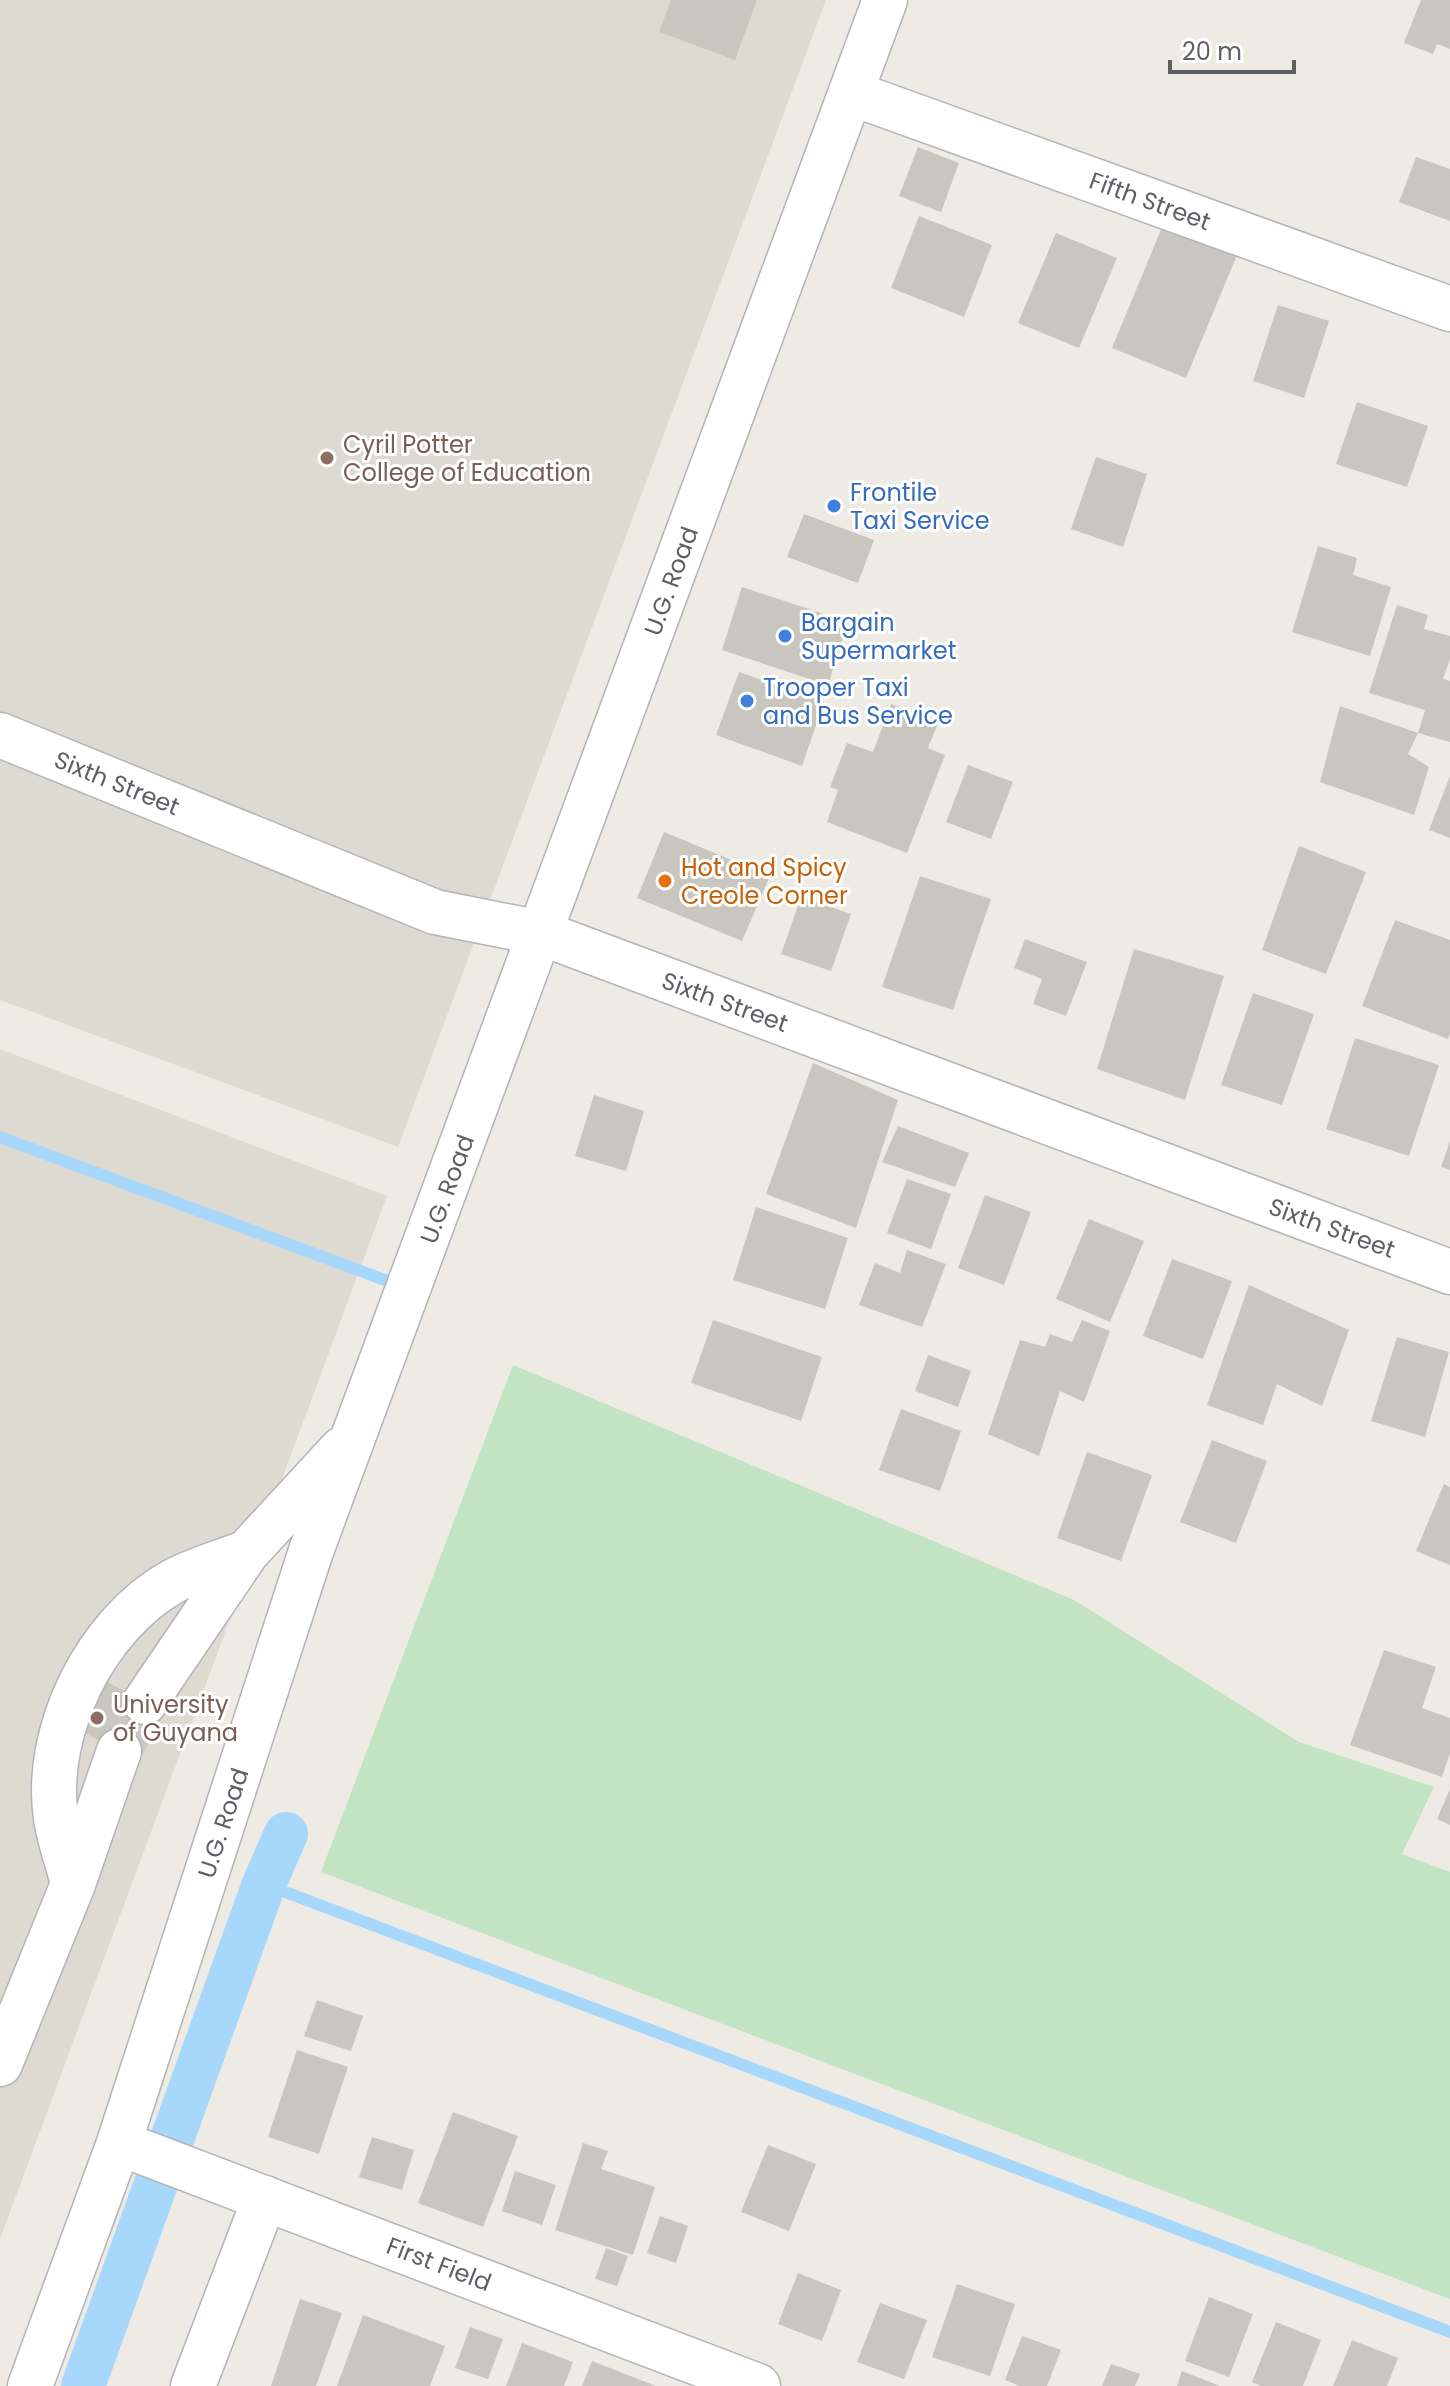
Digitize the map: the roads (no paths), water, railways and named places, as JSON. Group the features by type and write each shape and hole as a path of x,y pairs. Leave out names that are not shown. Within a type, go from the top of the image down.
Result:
{"street":[{"name":"U.G. Road","path":"30,2386 135,2149 311,1551 885,0"},
{"name":"Fifth Street","path":"851,93 1450,309"},
{"name":"Sixth Street","path":"0,735 435,912 541,933 1450,1272"},
{"path":"145,1702 247,1552 357,1433"},
{"path":"73,1884 56,1817 56,1765 65,1721 84,1675 117,1629 173,1581 247,1552"},
{"path":"0,2064 73,1884 119,1751"},
{"name":"First Field","path":"135,2149 758,2386"},
{"path":"193,2386 265,2198"}],"waterway":[{"path":"0,1137 393,1283"},
{"path":"83,2386 264,1884 286,1834"},
{"path":"264,1884 1450,2332"}],"tunnel":[{"path":"119,1751 145,1702"}],"place":[{"name":"Cyril Potter College of Education","path":"327,458"},
{"name":"Frontile Taxi Service","path":"834,506"},
{"name":"Bargain Supermarket","path":"785,636"},
{"name":"Trooper Taxi and Bus Service","path":"747,701"},
{"name":"Hot and Spicy Creole Corner","path":"665,881"},
{"name":"University of Guyana","path":"97,1718"}]}
